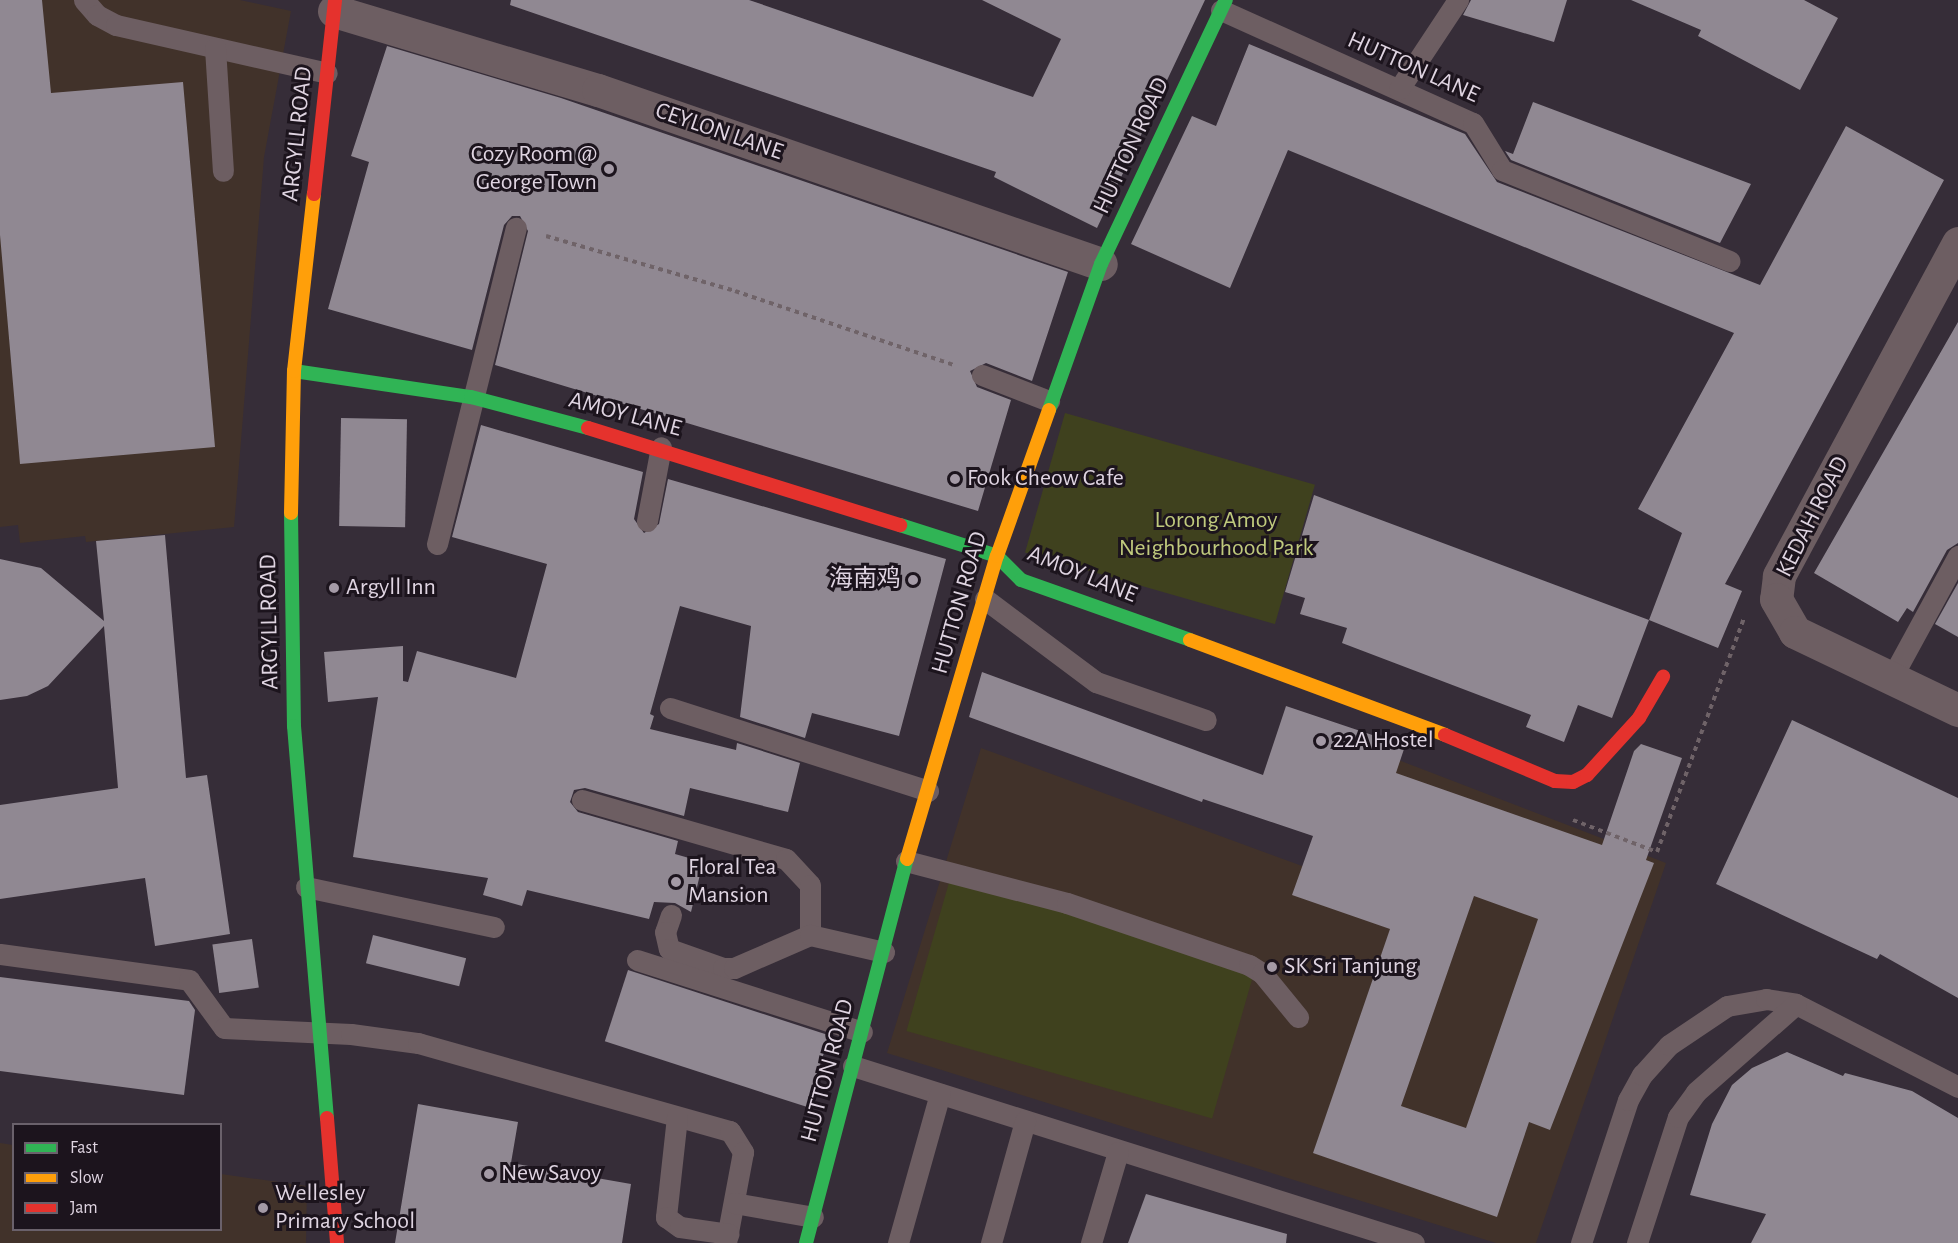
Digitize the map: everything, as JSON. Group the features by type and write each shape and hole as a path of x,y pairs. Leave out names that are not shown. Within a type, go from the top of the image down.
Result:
{"street":[{"name":"CEYLON LANE","path":"335,5 598,90 1101,264"},
{"name":"ARGYLL ROAD","path":"335,5 294,371 294,726 316,1033 337,1243"},
{"name":"HUTTON ROAD","path":"806,1243 906,861 997,556 1049,401 1101,264 1223,5"},
{"name":"KEDAH ROAD","path":"1958,243 1779,576 1776,599 1795,632 1958,710"},
{"name":"AMOY LANE","path":"294,371 471,396 661,447 997,556 1021,580 1369,703 1555,781"},
{"path":"1555,781 1573,782 1587,775 1639,718 1664,677"}],"lane":[{"path":"84,0 98,15 116,25 327,73"},
{"path":"1399,89 1458,0"},
{"name":"HUTTON LANE","path":"1223,5 1479,127 1492,160 1502,170 1730,261"},
{"path":"215,48 223,171"},
{"path":"437,544 471,396 516,228"},
{"path":"982,375 1049,401"},
{"path":"647,521 661,447"},
{"path":"1892,677 1958,556"},
{"path":"986,599 1096,682 1206,720"},
{"path":"670,708 928,791"},
{"path":"582,800 786,859 810,885 810,936"},
{"path":"906,861 1067,903 1249,965 1262,973 1298,1017"},
{"path":"306,887 494,927"},
{"path":"671,915 665,932 669,949 723,968 734,968 810,936 884,952"},
{"path":"0,954 189,980 224,1028 316,1033 418,1043 730,1131 739,1140 744,1152 728,1239 680,1227 666,1217 677,1117"},
{"path":"637,960 862,1032"},
{"path":"1586,1242 1628,1100 1669,1045 1727,1006 1766,999 1796,1004 1958,1087"},
{"path":"1637,1243 1678,1117 1696,1092 1796,1004"},
{"path":"853,1066 1118,1152 1414,1243"},
{"path":"898,1243 940,1094"},
{"path":"991,1243 1024,1121"},
{"path":"1091,1243 1118,1152"},
{"path":"734,1203 813,1217"}],"path":[{"path":"516,228 735,291 982,375"},
{"path":"1555,781 1579,825 1657,852 1737,630 1779,576"}],"shaded area":[{"path":"0,0 240,0 291,11 264,157 234,527 86,542 85,536 20,543 18,525 0,527"},
{"name":"SK Sri Tanjung","path":"981,748 1343,881 1388,756 1666,863 1536,1243 1496,1243 887,1053"},
{"name":"Wellesley Primary School","path":"0,1143 12,1145 12,1231 222,1231 222,1174 307,1186 306,1243 0,1243"}],"green space":[{"name":"Lorong Amoy Neighbourhood Park","path":"1065,413 1315,485 1275,624 1025,552"},
{"path":"950,879 1256,967 1212,1119 906,1031"}],"building":[{"path":"0,0 42,0 51,93 183,82 215,447 20,464 0,235"},
{"path":"511,0 749,0 1033,97 1061,39 982,0 1205,0 1097,228 994,177 996,172 510,5"},
{"path":"1471,0 1567,0 1554,42 1463,15"},
{"path":"1631,0 1804,0 1838,18 1800,90 1698,36 1701,30"},
{"path":"1249,44 1465,134 1497,182 1760,285 1846,126 1944,180 1725,584 1742,591 1718,648 1649,620 1682,533 1638,509 1734,333 1288,150 1230,288 1131,244 1192,116 1216,126"},
{"path":"387,46 561,98 1068,272 1032,381 986,363 970,371 977,387 1011,400 978,511 495,365 528,231 520,216 512,216 504,225 472,350 328,309 369,162 351,156"},
{"path":"1533,102 1751,184 1720,243 1511,160 1505,151 1513,154"},
{"path":"1958,322 1958,543 1947,550 1913,612 1907,608 1898,622 1814,573"},
{"path":"341,418 407,419 405,527 339,526"},
{"path":"481,425 643,472 634,519 644,533 659,524 668,479 946,559 899,736 812,713 805,738 740,717 751,626 680,606 650,714 654,716 650,729 736,750 737,743 800,763 788,812 690,788 684,816 585,788 574,790 570,802 578,812 678,841 675,854 703,862 691,912 675,903 654,902 649,919 527,890 522,906 483,895 488,878 353,857 378,697 328,702 324,652 403,646 403,681 408,682 417,651 516,678 547,564 452,537"},
{"path":"1314,495 1649,620 1612,718 1578,705 1564,742 1526,727 1531,715 1342,643 1347,628 1300,614 1305,598 1285,592"},
{"path":"165,535 186,778 207,775 230,934 155,946 145,878 0,899 0,805 118,788 104,626 48,686 27,696 0,700 0,559 41,568 104,621 96,541"},
{"path":"1958,583 1958,637 1935,624"},
{"path":"982,672 1263,775 1286,706 1405,746 1396,773 1602,845 1634,751 1641,744 1682,758 1646,860 1654,863 1550,1130 1529,1122 1497,1217 1313,1153 1390,929 1292,895 1313,836 1203,799 1202,802 969,717","holes":["1474,896 1538,919 1466,1128 1401,1106"]},
{"path":"1792,720 1958,798 1958,998 1880,954 1877,959 1716,884"},
{"path":"373,935 466,958 459,986 366,963"},
{"path":"252,939 259,988 219,993 212,945"},
{"path":"628,970 830,1036 806,1107 605,1041"},
{"path":"0,977 189,1001 195,1010 184,1095 0,1071"},
{"path":"1787,1052 1843,1076 1845,1073 1912,1091 1958,1118 1958,1243 1751,1243 1766,1214 1690,1195 1712,1124 1732,1085 1752,1068"},
{"name":"New Savoy","path":"418,1104 518,1122 511,1163 631,1184 622,1243 395,1243"},
{"path":"1146,1194 1287,1234 1286,1243 1128,1243"}],"traffic: fast":[{"path":"1049,410 1101,264 1226,0"},
{"path":"294,371 471,397 588,428"},
{"path":"291,513 294,726 327,1118"},
{"path":"900,525 997,556 1021,580 1190,640"},
{"path":"806,1243 907,859"}],"traffic: slow":[{"path":"291,513 294,371 314,194"},
{"path":"907,859 997,556 1049,410"},
{"path":"1190,640 1445,735"}],"traffic: jam":[{"path":"314,194 335,0"},
{"path":"588,428 900,525"},
{"path":"1445,735 1555,781 1573,782 1587,775 1639,718 1663,677"},
{"path":"327,1118 337,1243"}],"place":[{"name":"Cozy Room @ George Town","path":"609,169"},
{"name":"Fook Cheow Cafe","path":"955,479"},
{"name":"海南鸡","path":"913,580"},
{"name":"Argyll Inn","path":"334,588"},
{"name":"22A Hostel","path":"1321,741"},
{"name":"Floral Tea Mansion","path":"676,882"},
{"name":"SK Sri Tanjung","path":"1272,967"},
{"name":"New Savoy","path":"489,1174"},
{"name":"Wellesley Primary School","path":"263,1208"}]}
